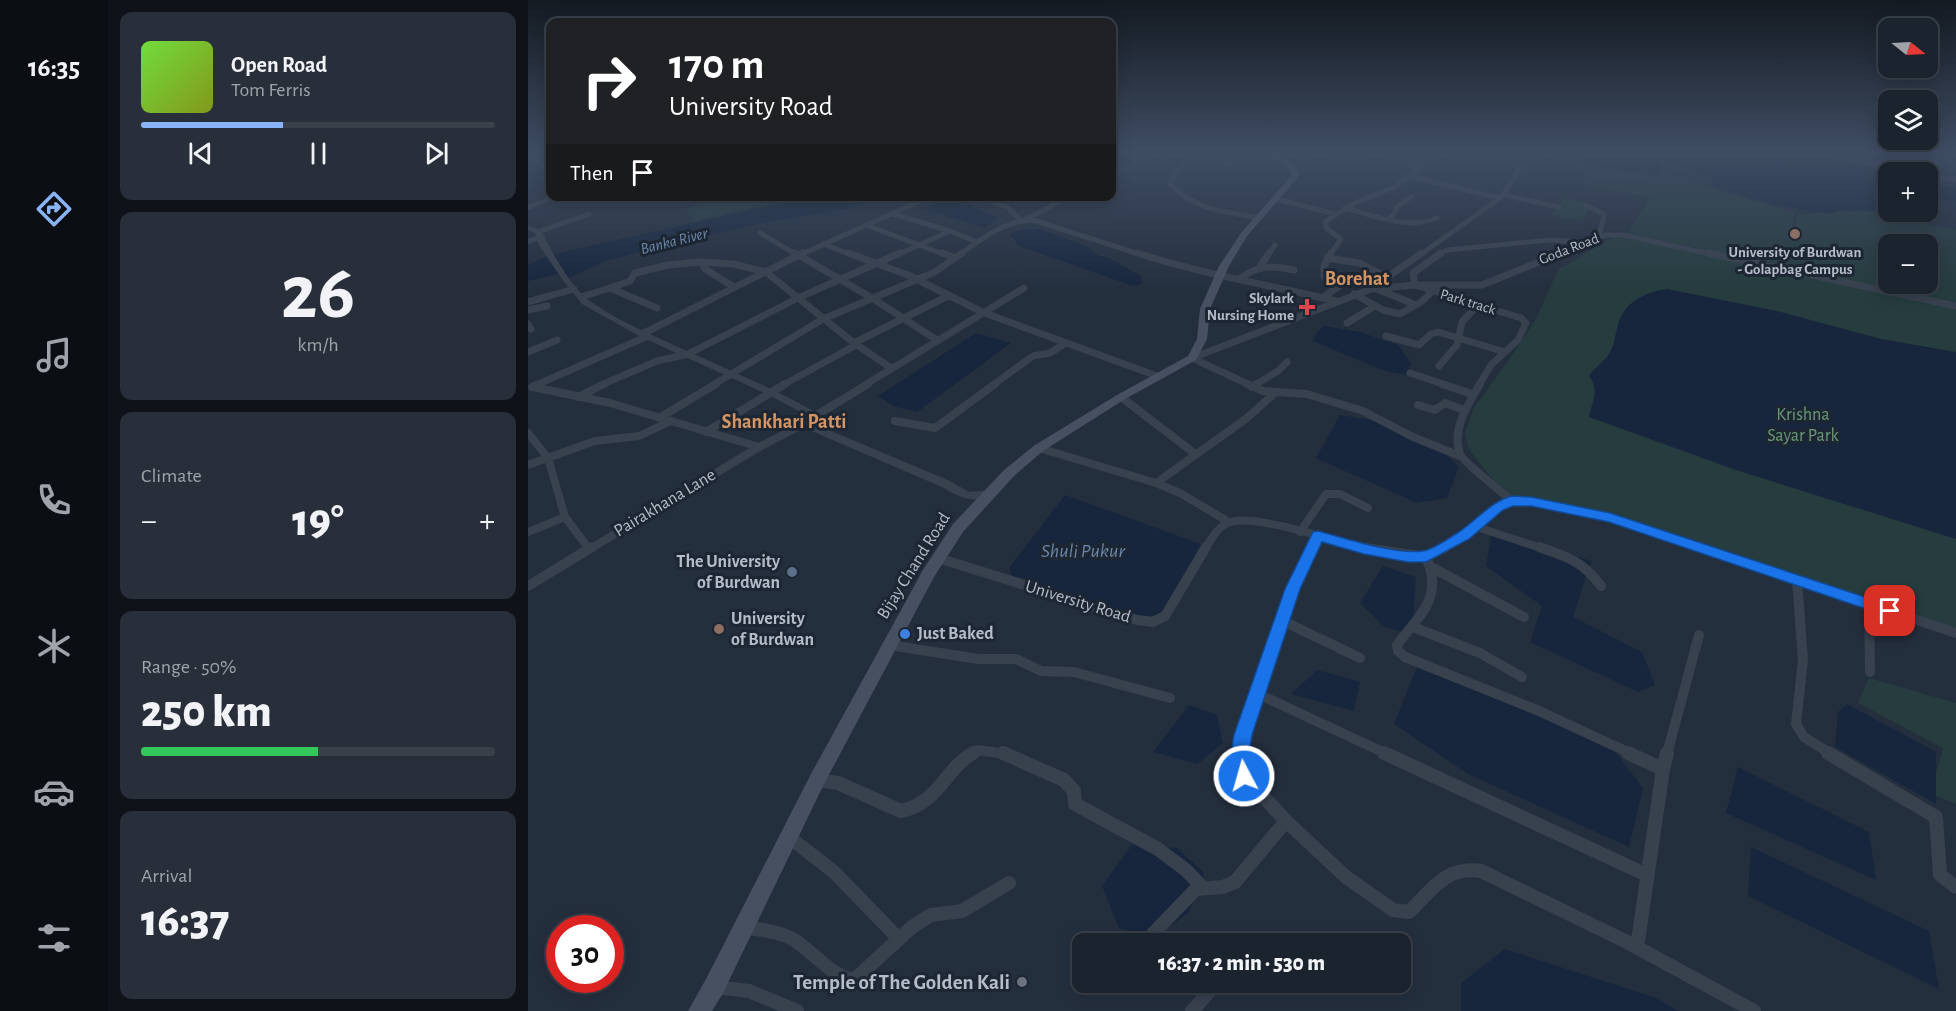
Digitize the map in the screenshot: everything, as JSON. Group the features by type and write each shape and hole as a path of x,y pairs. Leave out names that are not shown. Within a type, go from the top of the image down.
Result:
{"main road":[{"path":"1192,358 1202,339 1205,309 1233,250 1276,199"},
{"name":"Bijay Chand Road","path":"699,1011 714,987 817,780 889,645 938,558 958,528 1009,473 1039,448 1121,397 1192,358"}],"street":[{"path":"1186,197 1195,203 1260,218"},
{"path":"1322,298 1338,286 1323,275 1326,258 1341,238 1325,225 1335,214 1371,197"},
{"path":"1389,219 1395,213 1396,208 1410,197"},
{"path":"1416,305 1373,289 1387,277 1427,252 1499,197"},
{"path":"1507,197 1559,207"},
{"path":"1276,199 1335,214"},
{"path":"529,206 546,200"},
{"path":"531,388 645,335 799,255 920,201"},
{"path":"991,201 1014,210 1024,219 1155,260 1336,301"},
{"path":"997,204 1004,201"},
{"path":"659,418 823,319 935,272 977,242 1059,201"},
{"path":"1586,207 1604,214 1599,237"},
{"path":"1345,208 1420,224 1437,218"},
{"path":"528,241 541,238 589,214"},
{"path":"893,214 950,231 977,242"},
{"path":"866,225 916,246 955,258"},
{"path":"528,227 541,238 566,279 597,309 645,335 771,392 815,416"},
{"path":"578,397 657,361 688,354 798,298 950,231"},
{"path":"760,233 872,298 937,340"},
{"name":"Goda Road","path":"1192,358 1354,294 1373,289 1415,285 1482,285 1599,237 1624,235 1956,306"},
{"path":"1415,285 1412,278 1416,268 1448,250 1550,240 1584,243"},
{"path":"823,244 916,280 982,312 1157,376"},
{"path":"1239,279 1262,265 1275,245"},
{"path":"1326,258 1359,263 1387,277"},
{"path":"528,302 610,288 630,281 635,273 660,266 701,260 706,263 723,261 766,272 855,344 891,368"},
{"path":"706,263 705,269 734,288"},
{"path":"1262,265 1294,270"},
{"name":"Park track","path":"1415,285 1521,318 1526,323 1518,340 1505,352"},
{"path":"610,288 657,308"},
{"path":"804,424 891,368 1024,288"},
{"path":"1354,294 1395,314 1416,305 1433,291"},
{"path":"706,432 900,318 948,296"},
{"path":"1440,366 1457,345 1462,322 1478,305"},
{"path":"528,310 547,306"},
{"path":"1347,323 1375,306"},
{"path":"1386,336 1419,345 1435,333 1505,352 1491,365 1464,410 1457,438 1460,456"},
{"path":"528,352 557,340"},
{"path":"895,421 935,428 1028,359 1054,352 1066,343"},
{"path":"1192,358 1252,387 1275,393 1307,394 1363,411 1413,437 1460,456 1512,501"},
{"path":"1252,387 1278,371 1287,362"},
{"path":"1410,373 1472,394"},
{"path":"531,388 610,403 759,447"},
{"path":"1156,483 1194,453 1247,420 1275,393"},
{"path":"1121,397 1194,453"},
{"path":"1418,405 1435,410 1444,403 1464,410"},
{"path":"528,465 595,441 639,436 671,421"},
{"path":"804,424 946,484 960,494 975,497 988,494"},
{"name":"Pairakhana Lane","path":"528,586 759,447 804,424"},
{"path":"528,434 548,458 565,517 589,549"},
{"path":"1039,448 1156,483 1180,493 1229,522 1254,521 1364,549 1408,556 1426,557 1442,550 1498,507 1512,501 1531,501 1610,518 1956,633"},
{"path":"1300,532 1326,494 1340,494 1368,508"},
{"path":"528,532 565,517"},
{"name":"University Road","path":"938,558 1137,620 1153,622 1165,616 1216,531 1229,522"},
{"path":"1474,526 1574,560 1588,568 1601,586"},
{"path":"1318,536 1292,589 1243,735 1240,755 1244,776 1346,877 1393,910 1409,912 1432,885 1453,871 1470,868 1493,875 1638,948 1754,1011"},
{"path":"1426,557 1433,568 1524,616"},
{"path":"1433,568 1433,591 1427,607 1397,645 1398,651 1405,657 1537,710 1663,769"},
{"path":"1797,580 1802,630 1802,674 1797,729 1818,747 1936,817 1940,875 1956,887"},
{"path":"1869,604 1870,672"},
{"path":"1281,620 1360,658"},
{"path":"1413,627 1472,650 1522,677"},
{"path":"1638,948 1663,769 1699,635"},
{"path":"889,645 978,659 1016,659 1041,671 1074,672 1170,698"},
{"path":"1256,693 1391,754 1548,832 1647,875"},
{"path":"817,780 838,783 901,811 909,811 921,805 969,755 978,750 1001,752 1064,780 1074,791 1075,804 1079,807 1156,847 1174,859 1201,886 1218,889 1226,888 1234,882 1287,820"},
{"path":"789,837 815,854 841,876 899,939"},
{"path":"743,928 768,930 790,938 848,980 862,975 899,939 931,915 962,911 1010,883"},
{"path":"1156,933 1201,886"},
{"path":"714,987 749,991 797,1011"},
{"path":"1192,1011 1208,993"}],"green space":[{"path":"1650,197 1741,197 1795,213 1790,242 1798,214 1866,211 1878,214 1878,222 1918,222 1956,230 1956,304 1910,294 1938,294 1938,234 1878,234 1878,287 1627,233"},
{"path":"1565,198 1593,204 1582,221 1551,215"},
{"path":"706,201 794,201 739,210 696,221 685,210"},
{"name":"Krishna Sayar Park","path":"1617,235 1878,290 1878,294 1895,294 1956,307 1956,634 1724,554 1505,495 1468,448 1465,432 1475,406 1536,319 1558,270"},
{"path":"1869,678 1956,703 1956,804 1931,794 1943,748 1858,703"}],"water":[{"path":"1748,197 1878,197 1878,211 1838,210 1832,214"},
{"path":"1938,197 1956,197 1956,202 1938,198"},
{"name":"Banka River","path":"792,201 876,201 852,208 753,225 608,260 566,279 562,273 528,281 528,265 549,255"},
{"path":"940,201 952,201 971,206 998,218 984,228 925,209"},
{"path":"1022,229 1040,229 1088,247 1097,255 1109,258 1141,276 1142,284 1133,286 1019,246 1010,234"},
{"path":"1667,289 1777,311 1881,339 1956,352 1956,539 1736,470 1589,417 1595,391 1589,376 1610,352 1625,310 1643,296"},
{"path":"1324,326 1360,332 1398,345 1411,363 1407,375 1385,371 1313,341 1317,332"},
{"path":"976,333 1011,343 917,412 893,406 878,396"},
{"path":"1340,415 1377,421 1440,448 1459,467 1447,498 1417,503 1316,458"},
{"name":"Shuli Pukur","path":"1065,495 1201,544 1168,608 1158,615 1138,618 1012,576 1009,568"},
{"path":"1492,531 1591,561 1573,617 1642,652 1655,685 1638,692 1530,642 1542,606 1486,566"},
{"path":"1383,566 1416,577 1412,633 1386,628 1360,603"},
{"path":"1418,664 1613,749 1643,788 1629,847 1468,774 1394,724"},
{"path":"1317,670 1360,682 1354,711 1291,694"},
{"path":"1847,704 1936,752 1936,804 1835,747 1838,712"},
{"path":"1189,705 1217,715 1223,743 1198,764 1153,752"},
{"path":"1738,767 1869,832 1876,880 1726,813"},
{"path":"1132,845 1177,848 1204,873 1189,912 1162,933 1137,933 1119,928 1102,886"},
{"path":"1751,847 1929,931 1939,989 1748,896"},
{"path":"1505,949 1656,998 1678,1011 1461,1011 1461,983"}],"place":[{"name":"University of Burdwan - Golapbag Campus","path":"1795,234"},
{"name":"Skylark Nursing Home","path":"1307,307"},
{"name":"The University of Burdwan","path":"792,572"},
{"name":"University of Burdwan","path":"719,629"},
{"name":"Just Baked","path":"905,634"},
{"name":"Temple of The Golden Kali","path":"1022,982"}],"district":[{"name":"Borehat","path":"1357,279"},
{"name":"Shankhari Patti","path":"784,422"}],"route":[{"path":"1244,776 1240,755 1243,735 1263,670 1292,589 1318,536 1364,549 1426,557 1442,550 1464,535 1498,507 1512,501 1531,501 1610,518 1890,611"}]}
